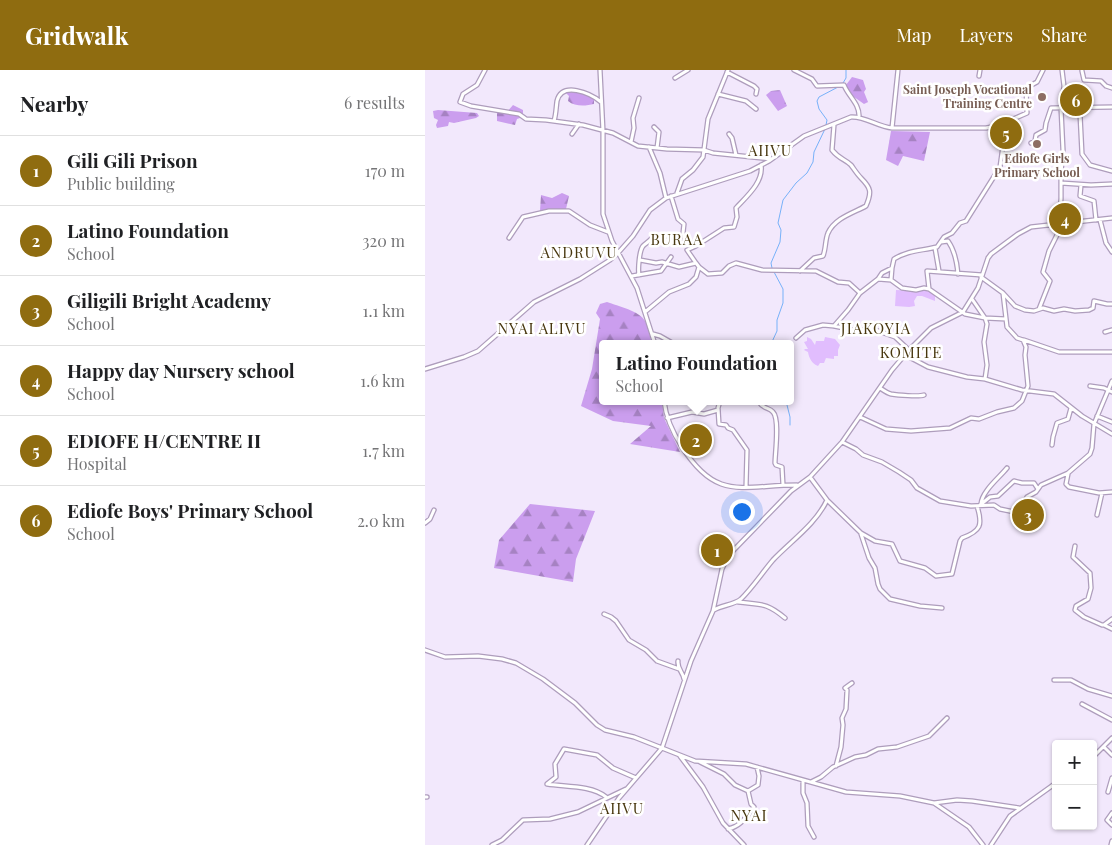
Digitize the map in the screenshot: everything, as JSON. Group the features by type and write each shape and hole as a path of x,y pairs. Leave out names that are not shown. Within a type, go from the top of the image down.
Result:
{"street":[{"path":"485,70 477,85 463,94 460,102 517,114 526,119 579,124 616,134 638,146 704,150 772,159"},
{"path":"600,70 603,131 603,210 608,232 632,276 654,340"},
{"path":"675,78 688,70"},
{"path":"794,70 812,79 817,86 844,85 858,109 859,117"},
{"path":"892,128 898,70"},
{"path":"979,70 979,76"},
{"path":"425,370 473,354 534,302 580,279 618,253 650,210 666,198 677,193 741,175 772,159 804,136 851,117 859,117 882,127 892,128 986,128 997,126 1027,113 1026,88 1037,82 1043,70"},
{"path":"1039,309 1050,281 1043,272 1059,225 1063,150 1062,70"},
{"path":"677,193 683,179 703,156 708,121 728,71 754,86 757,89 756,94"},
{"path":"1082,71 1084,80 1101,81 1106,86 1112,88"},
{"path":"554,121 557,100 567,90 570,89 587,94 601,102"},
{"path":"718,94 742,99 756,109"},
{"path":"631,142 635,125 633,118 639,98"},
{"path":"1031,143 1035,141 1036,135 1045,130 1050,109 1112,107"},
{"path":"1084,108 1080,114 1082,154 1090,164 1112,171"},
{"path":"891,280 894,259 909,251 935,248 960,223 966,221 999,170 1003,139 1014,120"},
{"path":"572,134 579,124"},
{"path":"800,271 812,259 823,256 828,235 837,223 845,216 866,206 868,202 869,185 849,164 839,158 832,150 834,125"},
{"path":"654,127 659,132 657,148"},
{"path":"729,134 732,138 736,155"},
{"path":"649,147 660,173 666,198"},
{"path":"761,165 761,173 758,180 736,208 737,218 734,228 724,228 687,250 699,267 708,274 721,273 736,263 762,270 816,271 838,282 849,283 860,293"},
{"path":"1061,183 1081,185 1112,184"},
{"path":"1081,185 1080,196 1093,201 1106,244 1112,252"},
{"path":"671,196 678,219 684,224 683,231 686,241"},
{"path":"509,238 523,217 555,211 570,212 587,224 608,232"},
{"path":"587,845 627,788 661,748 691,661 713,611 722,569 728,556 799,485 810,477 842,442 893,369 909,350 931,328 963,312 972,299 991,254 1024,230 1039,226 1112,218"},
{"path":"639,275 641,248 653,237 680,243 686,241 696,246"},
{"path":"941,242 948,241 956,259 958,274"},
{"path":"935,248 939,272"},
{"path":"632,276 661,271 671,256"},
{"path":"640,260 655,263 663,262 679,267 696,263"},
{"path":"645,312 669,292 689,284 695,277 699,267"},
{"path":"834,326 849,310 860,293 879,279 882,273 892,268"},
{"path":"929,289 926,271 982,276 1003,292 1019,308 1031,311 1046,308 1075,312 1091,310 1094,301 1112,304"},
{"path":"879,279 891,280 902,288 929,289 965,314 985,318 1007,319"},
{"path":"1003,292 1008,329 1017,338 1059,352 1112,352"},
{"path":"972,299 985,318 987,326 984,344 987,365 985,379"},
{"path":"796,338 810,328 823,325 858,331 873,328 895,338 909,350"},
{"path":"1105,332 1112,330"},
{"path":"653,334 667,340"},
{"path":"860,417 892,430 945,428 963,423 971,418 979,419 1014,408 1022,401 1027,390 1026,346 1023,340"},
{"path":"906,354 928,367 1052,394 1094,424 1112,434"},
{"path":"842,442 863,455 882,462 899,472 911,480 917,488 936,500 994,505 1000,509 1019,514 1027,497 1036,492 1043,484 1068,473 1091,453 1094,424 1110,391 1112,381"},
{"path":"1090,386 1110,391"},
{"path":"880,388 892,394 906,394 917,397 924,395"},
{"path":"665,405 667,418 677,439 689,458 711,480 725,486 799,485"},
{"path":"720,405 719,424 726,425 733,430 746,446 748,458 746,487"},
{"path":"760,405 775,414 777,436 775,463 782,467 783,485"},
{"path":"1052,445 1057,423 1068,419 1071,408"},
{"path":"667,418 692,412 704,414 718,410"},
{"path":"1097,416 1112,422"},
{"path":"810,477 827,500 861,533 875,541 892,544 901,562 925,568 935,576 952,574 959,541 962,538 971,536 976,531 981,520 979,505 986,492 1007,468"},
{"path":"1068,473 1067,486 1078,490 1112,492"},
{"path":"979,505 990,497 998,496 1014,481 1035,483 1038,489"},
{"path":"1097,515 1102,492"},
{"path":"737,602 772,562 815,518 827,500"},
{"path":"425,523 430,519 434,510"},
{"path":"861,533 869,558 875,568 880,589 890,599 920,606 942,608"},
{"path":"1075,546 1073,557 1087,569 1091,584 1088,600 1076,606 1075,610 1084,617 1112,629"},
{"path":"713,611 726,604 737,602 757,603 772,608 785,618"},
{"path":"603,614 616,621 629,640 646,650 657,661 679,669"},
{"path":"1105,625 1112,619"},
{"path":"425,650 445,657 484,656 515,663 543,679 575,703 597,725 605,730 634,737 679,756 699,762 720,772 735,785 749,791"},
{"path":"677,661 684,680"},
{"path":"1054,680 1072,681 1088,690 1112,696"},
{"path":"836,766 841,747 842,718 847,704 845,697 847,690 845,688 852,683"},
{"path":"1082,704 1112,720"},
{"path":"810,782 855,757 866,755 878,749 897,748 929,736 947,718"},
{"path":"1097,753 1112,738"},
{"path":"1104,747 1112,756"},
{"path":"606,798 596,790 561,784 547,784 556,777 555,764 565,749 597,755 613,768 636,778"},
{"path":"679,756 703,787 728,829 744,845"},
{"path":"699,762 735,763 757,767 847,792 900,796 934,803 943,807 969,827 983,845"},
{"path":"749,791 758,785 757,767"},
{"path":"1108,792 1112,778"},
{"path":"803,781 808,826 814,837"},
{"path":"991,845 1006,821 1019,808 1053,785"},
{"path":"492,845 502,840 523,820 550,819 570,814 627,788"},
{"path":"728,829 744,821 754,807 751,804 749,791"},
{"path":"934,803 957,800 1019,808"},
{"path":"1112,813 1107,820 1112,825"}],"shaded area":[{"path":"1085,93 1086,106 1066,107 1065,94"},
{"path":"925,288 935,296 935,301 917,296 914,301 915,306 895,306 896,290 919,291"},
{"path":"807,337 815,345 816,341 824,341 825,337 835,339 840,345 838,356 834,356 834,359 826,358 824,363 816,365 811,360 808,352 804,350 808,349 804,342 807,341"}],"green space":[{"path":"852,77 863,80 866,89 864,92 868,102 864,104 847,92 846,85"},
{"path":"571,90 590,96 594,99 594,104 581,106 571,103 568,101 569,96 566,93"},
{"path":"780,90 787,106 778,111 766,95 771,91"},
{"path":"513,105 523,110 523,117 517,119 515,125 497,121 497,112 507,112"},
{"path":"433,111 477,113 479,116 454,123 449,122 448,126 437,128 438,120 434,118"},
{"path":"891,131 930,132 924,161 903,156 898,166 886,160"},
{"path":"562,193 569,196 566,209 540,211 541,195 552,198"},
{"path":"607,302 639,314 645,321 651,340 599,340 599,405 662,405 664,418 680,452 630,444 651,426 613,421 581,406 592,369 600,319 596,313 600,304"},
{"path":"530,504 595,511 576,559 573,582 494,568 499,540"}],"waterway":[{"path":"843,83 846,78 846,70"},
{"path":"826,125 827,120 819,109 817,101 819,97 840,86"},
{"path":"772,268 771,263 780,242 781,230 778,223 783,200 796,183 807,173 825,129"},
{"path":"773,340 777,331 777,320 783,303 783,289 774,272"},
{"path":"787,405 790,425"}],"place":[{"name":"Saint Joseph Vocational Training Centre","path":"1042,97"},
{"name":"Ediofe Boys' Primary School","path":"1076,100"},
{"name":"EDIOFE H/CENTRE II","path":"1006,133"},
{"name":"Ediofe Girls Primary School","path":"1037,144"},
{"name":"Happy day Nursery school","path":"1065,219"},
{"name":"Latino Foundation","path":"696,440"},
{"name":"Giligili Bright Academy","path":"1028,515"},
{"name":"Gili Gili Prison","path":"717,550"}],"district":[{"name":"AIIVU","path":"770,151"},
{"name":"BURAA","path":"677,240"},
{"name":"ANDRUVU","path":"579,253"},
{"name":"NYAI ALIVU","path":"542,329"},
{"name":"JIAKOYIA","path":"876,329"},
{"name":"KOMITE","path":"911,353"},
{"name":"AIIVU","path":"622,809"},
{"name":"NYAI","path":"749,816"}]}
